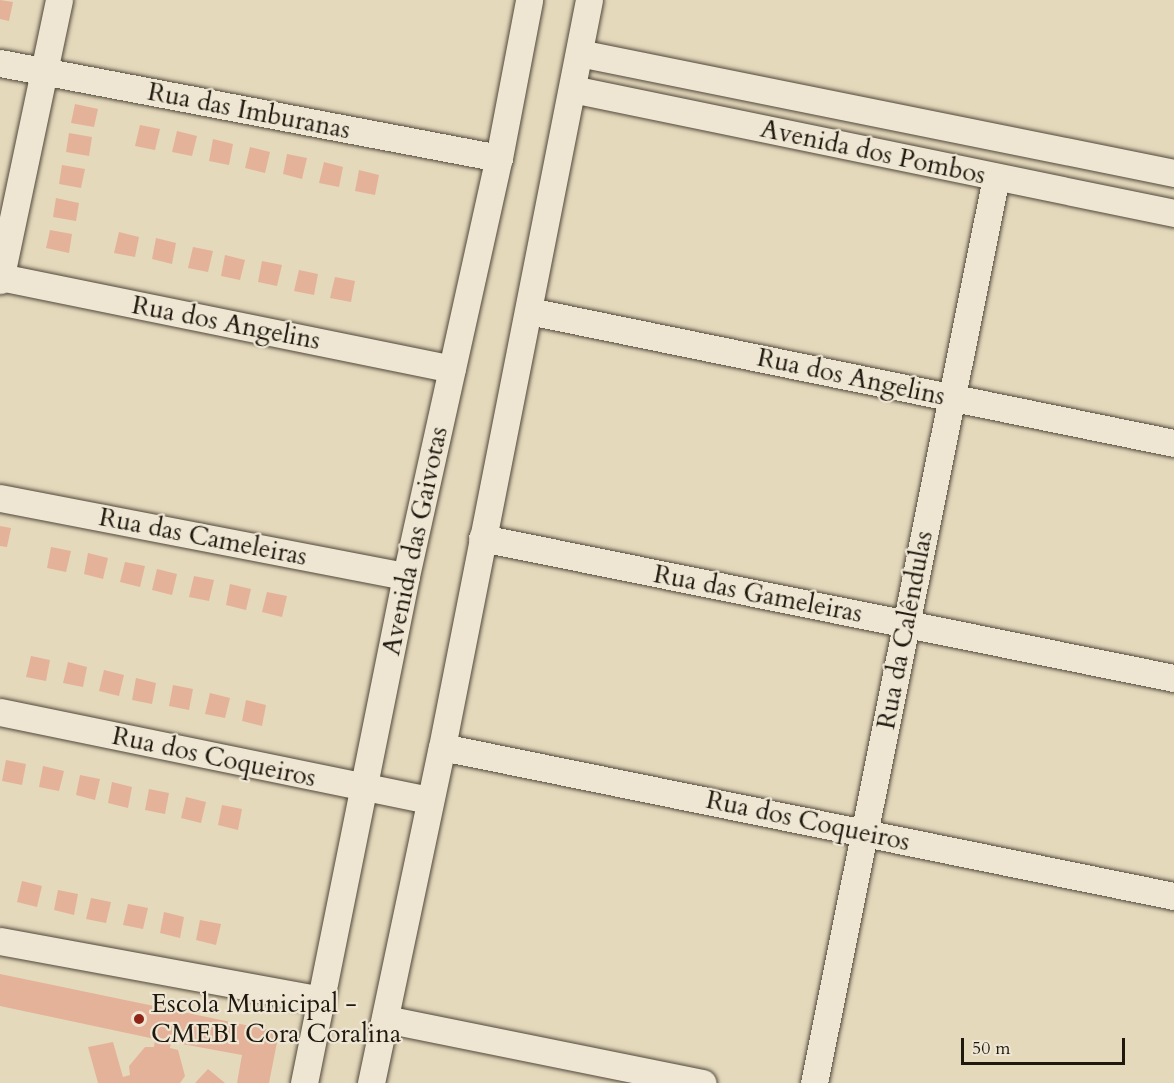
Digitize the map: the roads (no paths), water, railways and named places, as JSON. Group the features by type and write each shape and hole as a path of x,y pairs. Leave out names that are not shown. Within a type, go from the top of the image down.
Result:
{"street":[{"path":"0,278 59,0"},
{"name":"Avenida das Gaivotas","path":"304,1083 406,576 499,158 529,0"},
{"path":"371,1083 442,747 589,0"},
{"name":"Avenida dos Pombos","path":"579,54 1174,172"},
{"name":"Rua das Imburanas","path":"0,63 499,158"},
{"name":"Avenida dos Pombos","path":"572,89 1174,213"},
{"name":"Rua da Calêndulas","path":"814,1083 996,177"},
{"name":"Rua dos Angelins","path":"0,278 452,369"},
{"name":"Rua dos Angelins","path":"529,311 1174,443"},
{"name":"Rua das Cameleiras","path":"0,498 406,576"},
{"name":"Rua das Gameleiras","path":"482,538 1174,678"},
{"name":"Rua dos Coqueiros","path":"0,712 429,800"},
{"name":"Rua dos Coqueiros","path":"442,747 1174,896"},
{"path":"0,941 321,1000"},
{"path":"385,1018 703,1083"}],"place":[{"name":"Escola Municipal - CMEBI Cora Coralina","path":"139,1019"}]}
